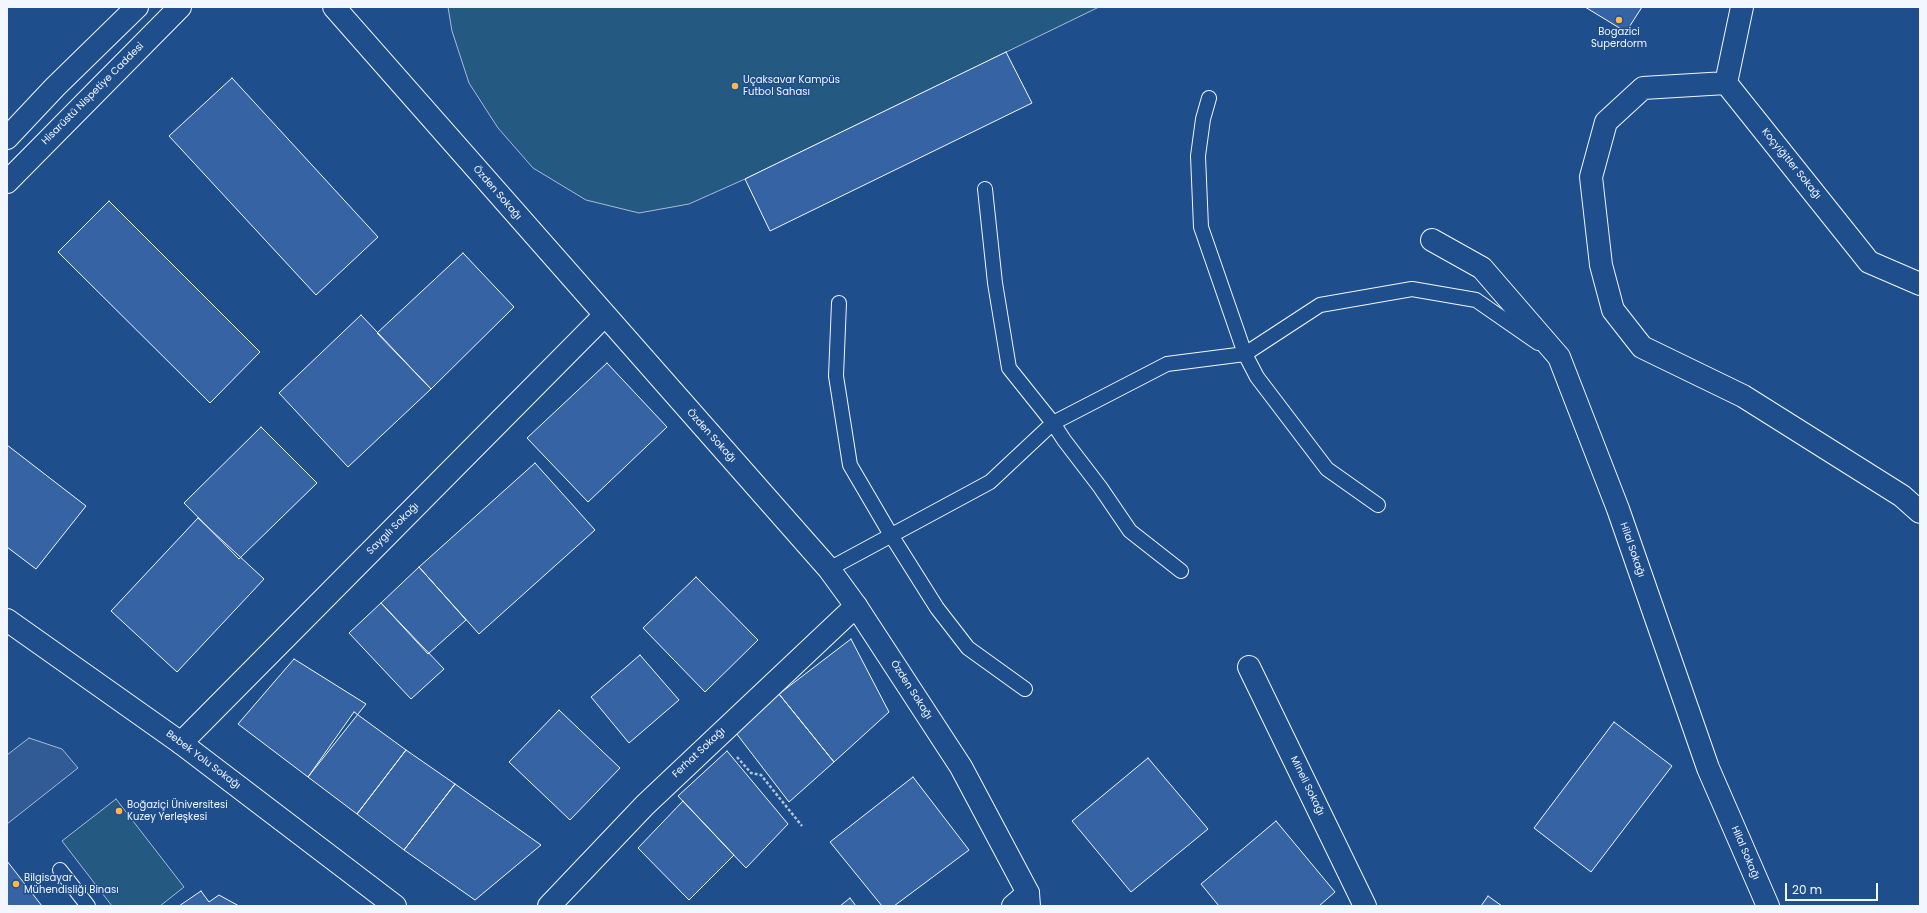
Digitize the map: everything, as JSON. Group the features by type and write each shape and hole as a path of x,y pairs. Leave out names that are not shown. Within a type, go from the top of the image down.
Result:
{"street":[{"path":"7,138 55,87 137,7"},
{"name":"Hisarüstü Nispetiye Caddesi","path":"7,182 180,7"},
{"name":"Özden Sokağı","path":"334,7 604,316 829,569 856,606 960,767 1023,902"},
{"path":"1742,7 1726,83 1643,88 1606,122 1591,177 1601,265 1613,310 1642,346 1743,396 1902,496 1920,512"},
{"name":"Koçyiğitler Sokağı","path":"1726,83 1869,262 1920,284"},
{"name":"Hilal Sokağı","path":"1432,240 1482,268 1559,357 1618,509 1708,768 1768,906"},
{"name":"Saygılı Sokağı","path":"181,743 604,316"},
{"name":"Ferhat Sokağı","path":"549,906 645,805 856,606"},
{"name":"Bebek Yolu Sokağı","path":"7,620 181,743 395,906"},
{"name":"Mineli Sokağı","path":"1249,667 1365,906"}],"lane":[{"path":"1209,98 1203,118 1198,156 1201,227 1245,354 1257,376 1327,469 1378,505"},
{"path":"985,189 995,283 1009,368 1053,423 1130,531 1181,571"},
{"path":"829,569 990,482 1053,423 1167,364 1245,354 1320,305 1412,289 1476,300 1559,357"},
{"path":"839,304 836,376 850,465 890,535 937,608 968,648 1025,689"},
{"path":"60,870 88,906"}],"path":[{"path":"717,736 752,773 761,775 802,826"}],"shaded area":[{"path":"448,7 1099,7 745,179 689,204 639,213 586,200 533,168 498,128 469,83 452,31"},
{"path":"29,738 62,749 78,768 7,824 7,755"},
{"path":"116,799 184,887 160,906 112,906 62,841"}],"building":[{"name":"Bogazici Superdorm","path":"1585,7 1642,7 1626,32"},
{"path":"1006,52 1032,103 770,231 745,179"},
{"path":"232,78 378,237 316,295 169,136"},
{"path":"109,201 260,352 210,403 58,252"},
{"path":"463,253 514,307 431,389 377,333"},
{"path":"361,315 431,389 348,467 279,393"},
{"path":"607,363 667,427 588,502 527,438"},
{"path":"261,427 317,483 239,559 184,503"},
{"path":"7,445 86,506 36,569 7,547"},
{"path":"535,463 595,530 479,634 419,567"},
{"path":"198,518 264,579 177,672 111,611"},
{"path":"419,567 466,620 428,654 381,603"},
{"path":"696,577 758,640 705,692 643,628"},
{"path":"381,603 444,669 411,699 349,633"},
{"path":"851,639 889,712 834,762 779,694"},
{"path":"640,655 679,700 629,743 591,697"},
{"path":"294,659 366,704 308,777 238,724"},
{"path":"779,694 834,762 789,802 736,733"},
{"path":"559,710 620,768 570,820 509,762"},
{"path":"354,712 406,750 357,814 308,777"},
{"path":"1614,722 1672,766 1591,872 1534,828"},
{"path":"406,750 455,784 404,850 357,814"},
{"path":"727,751 788,824 746,868 678,796"},
{"path":"1148,758 1208,829 1131,892 1072,821"},
{"path":"913,777 969,850 894,906 882,906 830,842"},
{"path":"455,784 541,845 475,900 404,850"},
{"path":"683,801 734,855 689,900 638,848"},
{"path":"1276,821 1335,892 1319,906 1219,906 1201,884"},
{"name":"Bilgisayar Mühendisliği Binası","path":"7,861 42,906 7,906"},
{"path":"201,891 209,902 219,895 239,906 179,906"},
{"path":"1488,896 1502,906 1481,906"},
{"path":"850,898 856,906 840,906"}],"place":[{"name":"Bogazici Superdorm","path":"1619,20"},
{"name":"Uçaksavar Kampüs Futbol Sahası","path":"735,86"},
{"name":"Boğaziçi Üniversitesi Kuzey Yerleşkesi","path":"119,811"},
{"name":"Bilgisayar Mühendisliği Binası","path":"16,884"}]}
